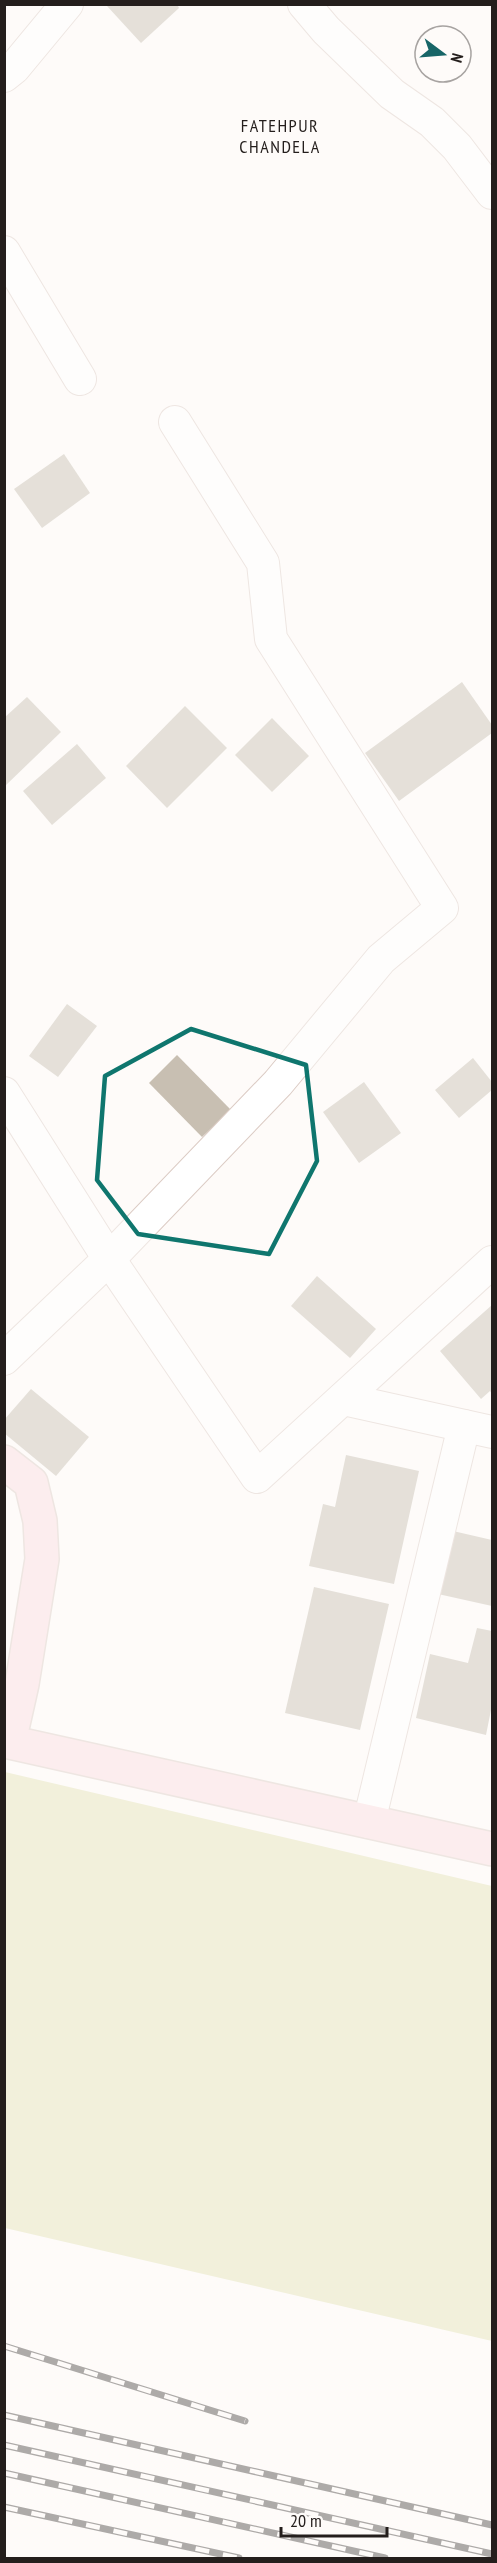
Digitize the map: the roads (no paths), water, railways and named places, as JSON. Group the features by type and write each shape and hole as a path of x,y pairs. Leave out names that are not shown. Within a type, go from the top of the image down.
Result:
{"street":[{"path":"4,76 14,68 68,4"},
{"path":"304,4 326,30 392,94 432,122 457,147 492,193"},
{"path":"4,252 80,379"},
{"path":"4,1359 109,1259 278,1083 381,959 441,908 271,639 263,563 175,422"},
{"path":"4,1093 109,1259 257,1477 492,1262"},
{"path":"343,1399 478,1429 369,1822"},
{"path":"4,1462 31,1484 40,1521 42,1559 22,1684 7,1742 492,1849"}],"railway":[{"path":"4,2346 245,2421"},
{"path":"4,2415 492,2525"},
{"path":"4,2445 492,2554"},
{"path":"4,2473 385,2558"},
{"path":"4,2507 239,2558"}],"district":[{"name":"FATEHPUR CHANDELA","path":"280,135"}]}
